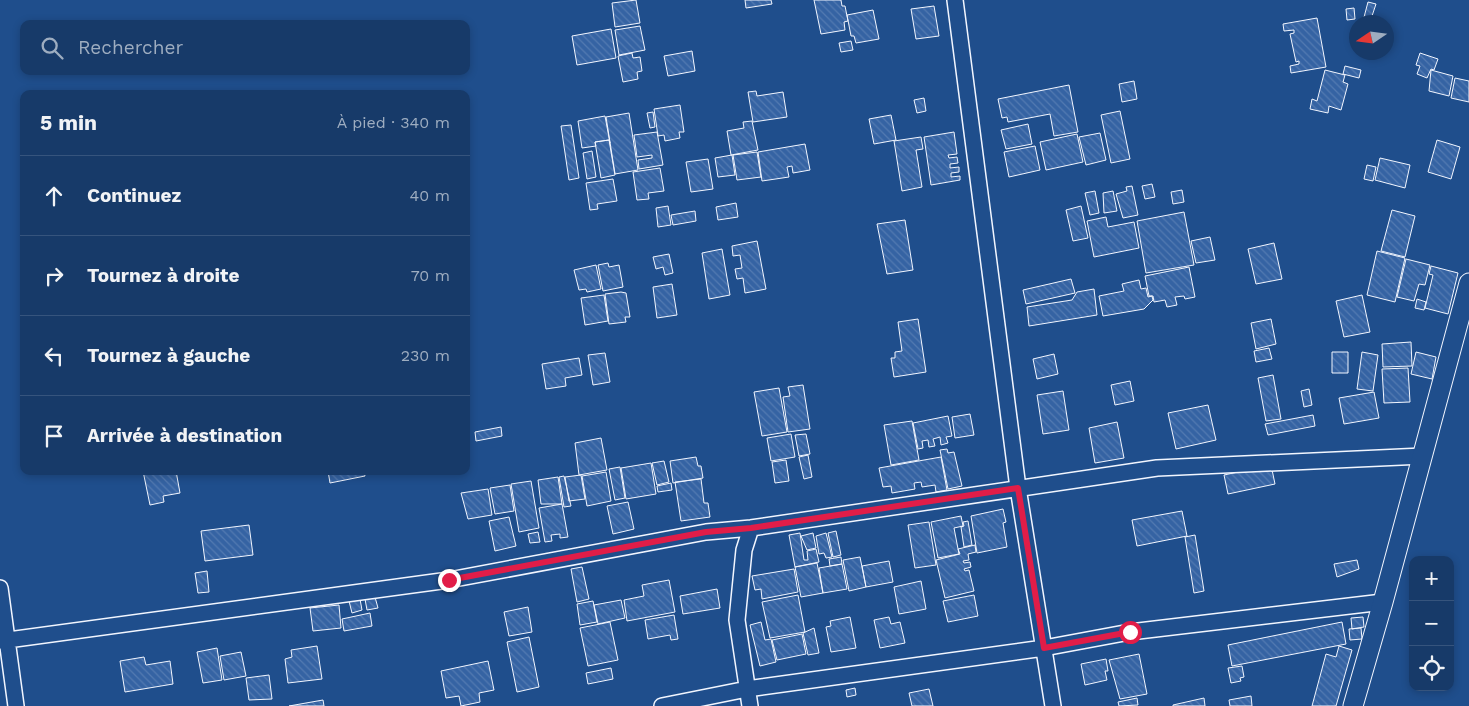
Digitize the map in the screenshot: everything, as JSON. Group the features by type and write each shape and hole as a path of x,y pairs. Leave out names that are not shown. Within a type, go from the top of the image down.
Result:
{"street":[{"path":"955,0 1018,488 1053,706"},
{"path":"1353,706 1384,602 1469,283"},
{"path":"3,641 449,580 706,532 751,528 1157,468 1423,456"},
{"path":"750,706 736,620 744,550 751,528"},
{"path":"0,588 3,641 16,706"},
{"path":"662,706 747,689 1044,648 1130,632 1384,602"}],"building":[{"path":"636,0 640,23 615,27 612,3"},
{"path":"745,0 771,0 772,4 746,8"},
{"path":"814,0 841,0 842,6 845,6 848,21 844,22 845,30 821,34"},
{"path":"1368,2 1376,4 1372,15 1365,15"},
{"path":"934,6 939,36 916,39 911,9"},
{"path":"1354,8 1355,15 1349,15 1349,20 1347,20 1346,9"},
{"path":"873,10 879,39 856,43 854,36 851,36 847,15"},
{"path":"1317,18 1326,67 1291,73 1290,66 1299,64 1299,61 1296,62 1290,34 1294,33 1294,30 1284,31 1283,24"},
{"path":"640,26 645,50 619,55 615,30"},
{"path":"611,29 616,58 577,65 572,36"},
{"path":"851,41 853,50 841,52 839,43"},
{"path":"692,51 695,71 668,76 664,56"},
{"path":"632,53 633,58 640,57 642,71 637,72 638,79 623,82 618,56"},
{"path":"1420,53 1438,59 1434,70 1431,69 1427,78 1417,74 1420,66 1416,65"},
{"path":"1345,66 1361,70 1359,78 1343,74"},
{"path":"1325,70 1345,75 1343,82 1348,84 1341,110 1329,106 1328,113 1310,109 1312,99 1317,101"},
{"path":"1431,70 1453,76 1449,96 1429,91"},
{"path":"1455,78 1469,81 1469,102 1451,98"},
{"path":"1134,81 1137,99 1122,102 1119,84"},
{"path":"1069,85 1078,132 1054,136 1050,114 1008,122 1007,117 1002,118 998,99"},
{"path":"756,91 757,96 783,92 787,117 753,122 748,92"},
{"path":"924,98 926,111 917,113 914,100"},
{"path":"680,105 684,132 679,132 680,138 665,141 664,135 658,136 654,109"},
{"path":"1120,111 1130,159 1111,163 1101,115"},
{"path":"653,112 655,127 650,128 647,113"},
{"path":"629,113 638,170 615,174 606,117"},
{"path":"891,115 896,140 874,144 869,119"},
{"path":"605,116 610,143 609,140 595,142 596,146 582,148 578,121"},
{"path":"752,121 758,150 731,155 727,131 744,128 743,122"},
{"path":"1028,124 1032,144 1006,149 1001,130"},
{"path":"571,125 579,178 569,180 561,126"},
{"path":"657,132 663,165 639,169 638,160 652,158 652,155 637,157 634,135"},
{"path":"954,132 957,154 948,155 949,158 957,157 958,163 950,164 950,168 959,167 959,172 951,173 951,177 960,176 960,180 931,185 924,137"},
{"path":"1100,133 1106,160 1086,165 1079,137"},
{"path":"1077,134 1083,162 1046,170 1040,142"},
{"path":"921,137 923,149 916,150 922,187 902,191 894,141"},
{"path":"609,140 615,175 601,178 595,142"},
{"path":"1437,140 1460,147 1451,179 1428,172"},
{"path":"805,144 810,170 793,173 792,166 787,167 789,177 762,181 758,152"},
{"path":"1035,146 1040,170 1009,177 1004,152"},
{"path":"592,151 596,177 587,179 583,153"},
{"path":"757,152 761,177 737,180 733,155"},
{"path":"732,155 735,175 718,177 715,158"},
{"path":"1380,158 1410,165 1405,188 1375,180"},
{"path":"708,159 713,189 691,192 686,162"},
{"path":"1367,165 1376,167 1373,181 1364,179"},
{"path":"660,168 664,191 648,193 649,199 637,200 633,172"},
{"path":"613,179 617,201 597,204 598,209 590,210 586,183"},
{"path":"1152,184 1155,197 1145,199 1142,186"},
{"path":"1132,186 1138,215 1123,218 1116,194 1127,191 1126,187"},
{"path":"1182,190 1184,202 1173,204 1171,192"},
{"path":"1095,191 1099,213 1090,215 1085,193"},
{"path":"1113,191 1117,211 1104,213 1103,193"},
{"path":"736,203 738,217 718,220 716,207"},
{"path":"668,206 671,225 658,227 656,208"},
{"path":"1081,206 1088,238 1073,241 1066,210"},
{"path":"1392,210 1415,216 1405,257 1381,251"},
{"path":"695,211 696,221 673,225 671,215"},
{"path":"1184,212 1194,265 1146,273 1137,221"},
{"path":"1106,217 1108,227 1134,222 1139,248 1094,257 1087,221"},
{"path":"905,220 913,270 887,274 877,224"},
{"path":"1210,237 1215,260 1196,263 1191,241"},
{"path":"757,241 766,289 745,293 743,278 737,279 735,269 742,268 740,255 733,256 732,246"},
{"path":"1274,243 1282,279 1256,284 1248,249"},
{"path":"722,249 730,295 709,299 702,253"},
{"path":"1377,251 1405,258 1395,302 1367,295"},
{"path":"669,254 673,273 665,275 663,267 656,269 653,257"},
{"path":"1406,259 1430,265 1425,285 1419,284 1414,301 1397,297"},
{"path":"608,263 609,267 619,265 623,287 603,291 598,265"},
{"path":"596,265 601,289 587,292 586,289 579,290 574,270"},
{"path":"1431,266 1458,273 1448,314 1425,308 1433,275 1429,274"},
{"path":"1189,267 1195,297 1185,299 1184,296 1175,297 1177,305 1167,307 1165,300 1154,302 1153,296 1149,296 1145,276"},
{"path":"1071,279 1075,293 1026,304 1023,290"},
{"path":"1139,280 1141,289 1146,288 1148,297 1152,296 1153,300 1144,309 1103,316 1099,296 1124,291 1122,284"},
{"path":"672,284 677,315 657,318 653,287"},
{"path":"1094,289 1097,315 1029,326 1027,307 1072,300 1077,292"},
{"path":"626,293 630,317 625,317 626,322 609,324 605,294"},
{"path":"604,295 608,321 585,325 581,298"},
{"path":"1362,295 1370,332 1344,337 1336,301"},
{"path":"1417,299 1426,302 1424,310 1415,308"},
{"path":"918,319 926,372 894,377 891,358 895,358 895,352 902,351 898,322"},
{"path":"1271,319 1276,344 1256,349 1251,323"},
{"path":"1411,342 1412,366 1383,367 1382,344"},
{"path":"1269,348 1272,359 1256,362 1254,351"},
{"path":"1332,352 1348,352 1348,373 1332,373"},
{"path":"1362,352 1378,355 1373,391 1357,389"},
{"path":"1416,352 1436,357 1432,379 1411,374"},
{"path":"605,353 610,382 593,385 588,355"},
{"path":"1054,354 1058,374 1037,379 1033,359"},
{"path":"579,358 582,375 565,378 566,386 546,389 542,364"},
{"path":"1408,368 1410,402 1384,403 1382,369"},
{"path":"1273,375 1281,419 1266,421 1258,378"},
{"path":"1130,381 1134,401 1115,405 1111,385"},
{"path":"803,385 810,429 788,432 783,397 790,396 788,387"},
{"path":"779,388 787,432 762,436 754,392"},
{"path":"1309,389 1312,405 1304,407 1301,391"},
{"path":"1063,391 1069,430 1043,434 1037,395"},
{"path":"1374,392 1379,418 1344,424 1339,398"},
{"path":"1208,405 1216,440 1176,449 1168,413"},
{"path":"970,414 974,435 955,438 952,417"},
{"path":"1313,415 1315,426 1268,435 1265,424"},
{"path":"948,416 952,436 946,437 948,443 941,445 940,437 933,439 935,446 929,447 928,440 922,441 923,448 918,449 913,423"},
{"path":"912,421 919,460 891,465 884,425"},
{"path":"1117,422 1124,458 1095,463 1089,428"},
{"path":"501,427 502,436 476,441 475,432"},
{"path":"791,434 795,457 771,461 767,438"},
{"path":"806,434 810,454 799,456 795,435"},
{"path":"601,438 607,470 579,475 575,443"},
{"path":"947,449 948,453 954,452 962,486 948,489 940,450"},
{"path":"808,455 812,477 804,479 799,457"},
{"path":"696,457 698,466 701,466 703,478 673,483 670,461"},
{"path":"941,457 947,490 936,492 935,485 922,487 921,482 914,483 915,489 892,493 891,486 883,487 879,468"},
{"path":"786,460 789,481 775,483 772,462"},
{"path":"664,461 669,482 657,485 652,463"},
{"path":"651,463 656,494 626,499 621,468"},
{"path":"1271,465 1275,484 1228,494 1224,475"},
{"path":"620,467 625,498 615,500 609,469"},
{"path":"606,472 611,501 587,506 582,476"},
{"path":"144,475 177,475 180,493 163,496 164,502 150,505"},
{"path":"329,475 365,475 365,476 330,483"},
{"path":"581,475 585,499 569,501 565,477"},
{"path":"564,476 571,506 564,507 559,477"},
{"path":"558,477 562,504 541,504 538,480"},
{"path":"701,479 704,503 708,503 710,517 681,521 675,482"},
{"path":"531,481 539,528 519,532 511,484"},
{"path":"671,483 672,490 658,492 657,486"},
{"path":"510,485 514,511 495,514 490,488"},
{"path":"488,489 492,515 468,519 461,493"},
{"path":"628,502 634,529 613,534 607,506"},
{"path":"562,504 568,537 560,538 560,534 551,535 552,541 545,542 539,508"},
{"path":"1003,509 1006,522 1003,523 1007,547 977,553 971,516"},
{"path":"1182,511 1187,536 1137,546 1132,520"},
{"path":"961,516 963,526 954,528 959,554 938,558 931,522"},
{"path":"509,517 516,546 495,551 489,521"},
{"path":"968,521 972,545 964,547 961,527 964,526 963,522"},
{"path":"929,522 936,565 915,568 908,525"},
{"path":"249,525 253,555 205,561 201,531"},
{"path":"836,531 841,555 833,557 828,533"},
{"path":"538,532 540,542 530,543 528,534"},
{"path":"800,533 804,560 808,560 807,551 816,549 819,562 795,567 789,535"},
{"path":"813,533 816,548 807,550 801,536"},
{"path":"826,533 832,557 826,558 824,553 819,554 816,536"},
{"path":"1195,535 1204,591 1194,593 1185,537"},
{"path":"975,545 976,552 968,554 969,560 963,561 964,563 970,562 971,567 964,569 965,571 969,570 974,591 945,598 936,560 960,554 958,549"},
{"path":"841,557 842,564 830,566 829,559"},
{"path":"860,557 866,587 849,591 843,560"},
{"path":"1357,560 1359,569 1337,577 1334,564"},
{"path":"889,561 893,582 866,587 862,566"},
{"path":"817,563 823,593 801,597 795,567"},
{"path":"842,564 847,589 823,593 819,568"},
{"path":"582,567 589,599 577,602 571,569"},
{"path":"794,569 798,592 762,599 761,589 755,590 752,576"},
{"path":"207,571 209,592 198,593 195,573"},
{"path":"669,580 675,612 627,621 624,600 644,596 642,585"},
{"path":"921,581 926,609 899,614 894,587"},
{"path":"717,589 720,608 683,614 680,596"},
{"path":"798,595 805,632 770,638 762,602"},
{"path":"974,595 978,616 948,622 943,601"},
{"path":"375,597 378,608 367,610 365,599"},
{"path":"360,599 362,610 352,613 349,601"},
{"path":"621,600 625,618 598,624 594,605"},
{"path":"593,601 597,622 580,625 577,604"},
{"path":"339,605 341,628 313,631 310,608"},
{"path":"528,607 532,632 509,636 504,612"},
{"path":"370,613 372,626 344,631 342,619"},
{"path":"674,615 678,639 671,640 670,635 648,639 645,620"},
{"path":"850,617 856,648 831,652 826,627 831,626 830,621"},
{"path":"889,617 891,624 900,622 905,643 880,648 874,620"},
{"path":"1363,617 1364,627 1352,629 1351,618"},
{"path":"610,622 618,660 588,666 580,628"},
{"path":"761,622 765,640 771,639 776,662 760,666 750,625"},
{"path":"1342,622 1346,644 1232,666 1228,645"},
{"path":"814,628 819,653 808,655 803,633"},
{"path":"1361,628 1362,639 1350,640 1349,629"},
{"path":"802,634 806,654 777,660 772,640"},
{"path":"529,637 539,687 517,692 507,642"},
{"path":"317,646 322,679 288,683 285,659 292,657 291,650"},
{"path":"1339,646 1352,650 1336,706 1312,706 1326,654 1336,657"},
{"path":"217,648 222,680 203,683 197,652"},
{"path":"241,652 246,676 224,680 220,656"},
{"path":"1139,654 1147,694 1120,699 1109,660"},
{"path":"144,657 146,665 170,661 173,684 125,692 120,661"},
{"path":"1106,659 1108,671 1105,671 1107,680 1085,685 1081,664"},
{"path":"488,661 494,690 479,693 480,702 461,706 459,696 446,698 441,671"},
{"path":"1242,666 1244,677 1240,678 1241,681 1231,683 1228,668"},
{"path":"611,668 613,679 588,684 586,673"},
{"path":"269,675 272,699 249,700 246,678"},
{"path":"855,688 856,695 847,697 846,690"},
{"path":"929,689 933,706 912,706 909,693"},
{"path":"1251,696 1252,706 1230,706 1229,700"},
{"path":"1137,698 1138,705 1119,706 1118,702"},
{"path":"1204,698 1205,706 1173,706 1173,705"},
{"path":"323,700 324,706 289,706"}],"route":[{"path":"449,580 706,532 751,528 1018,488 1044,648 1130,632"}]}
